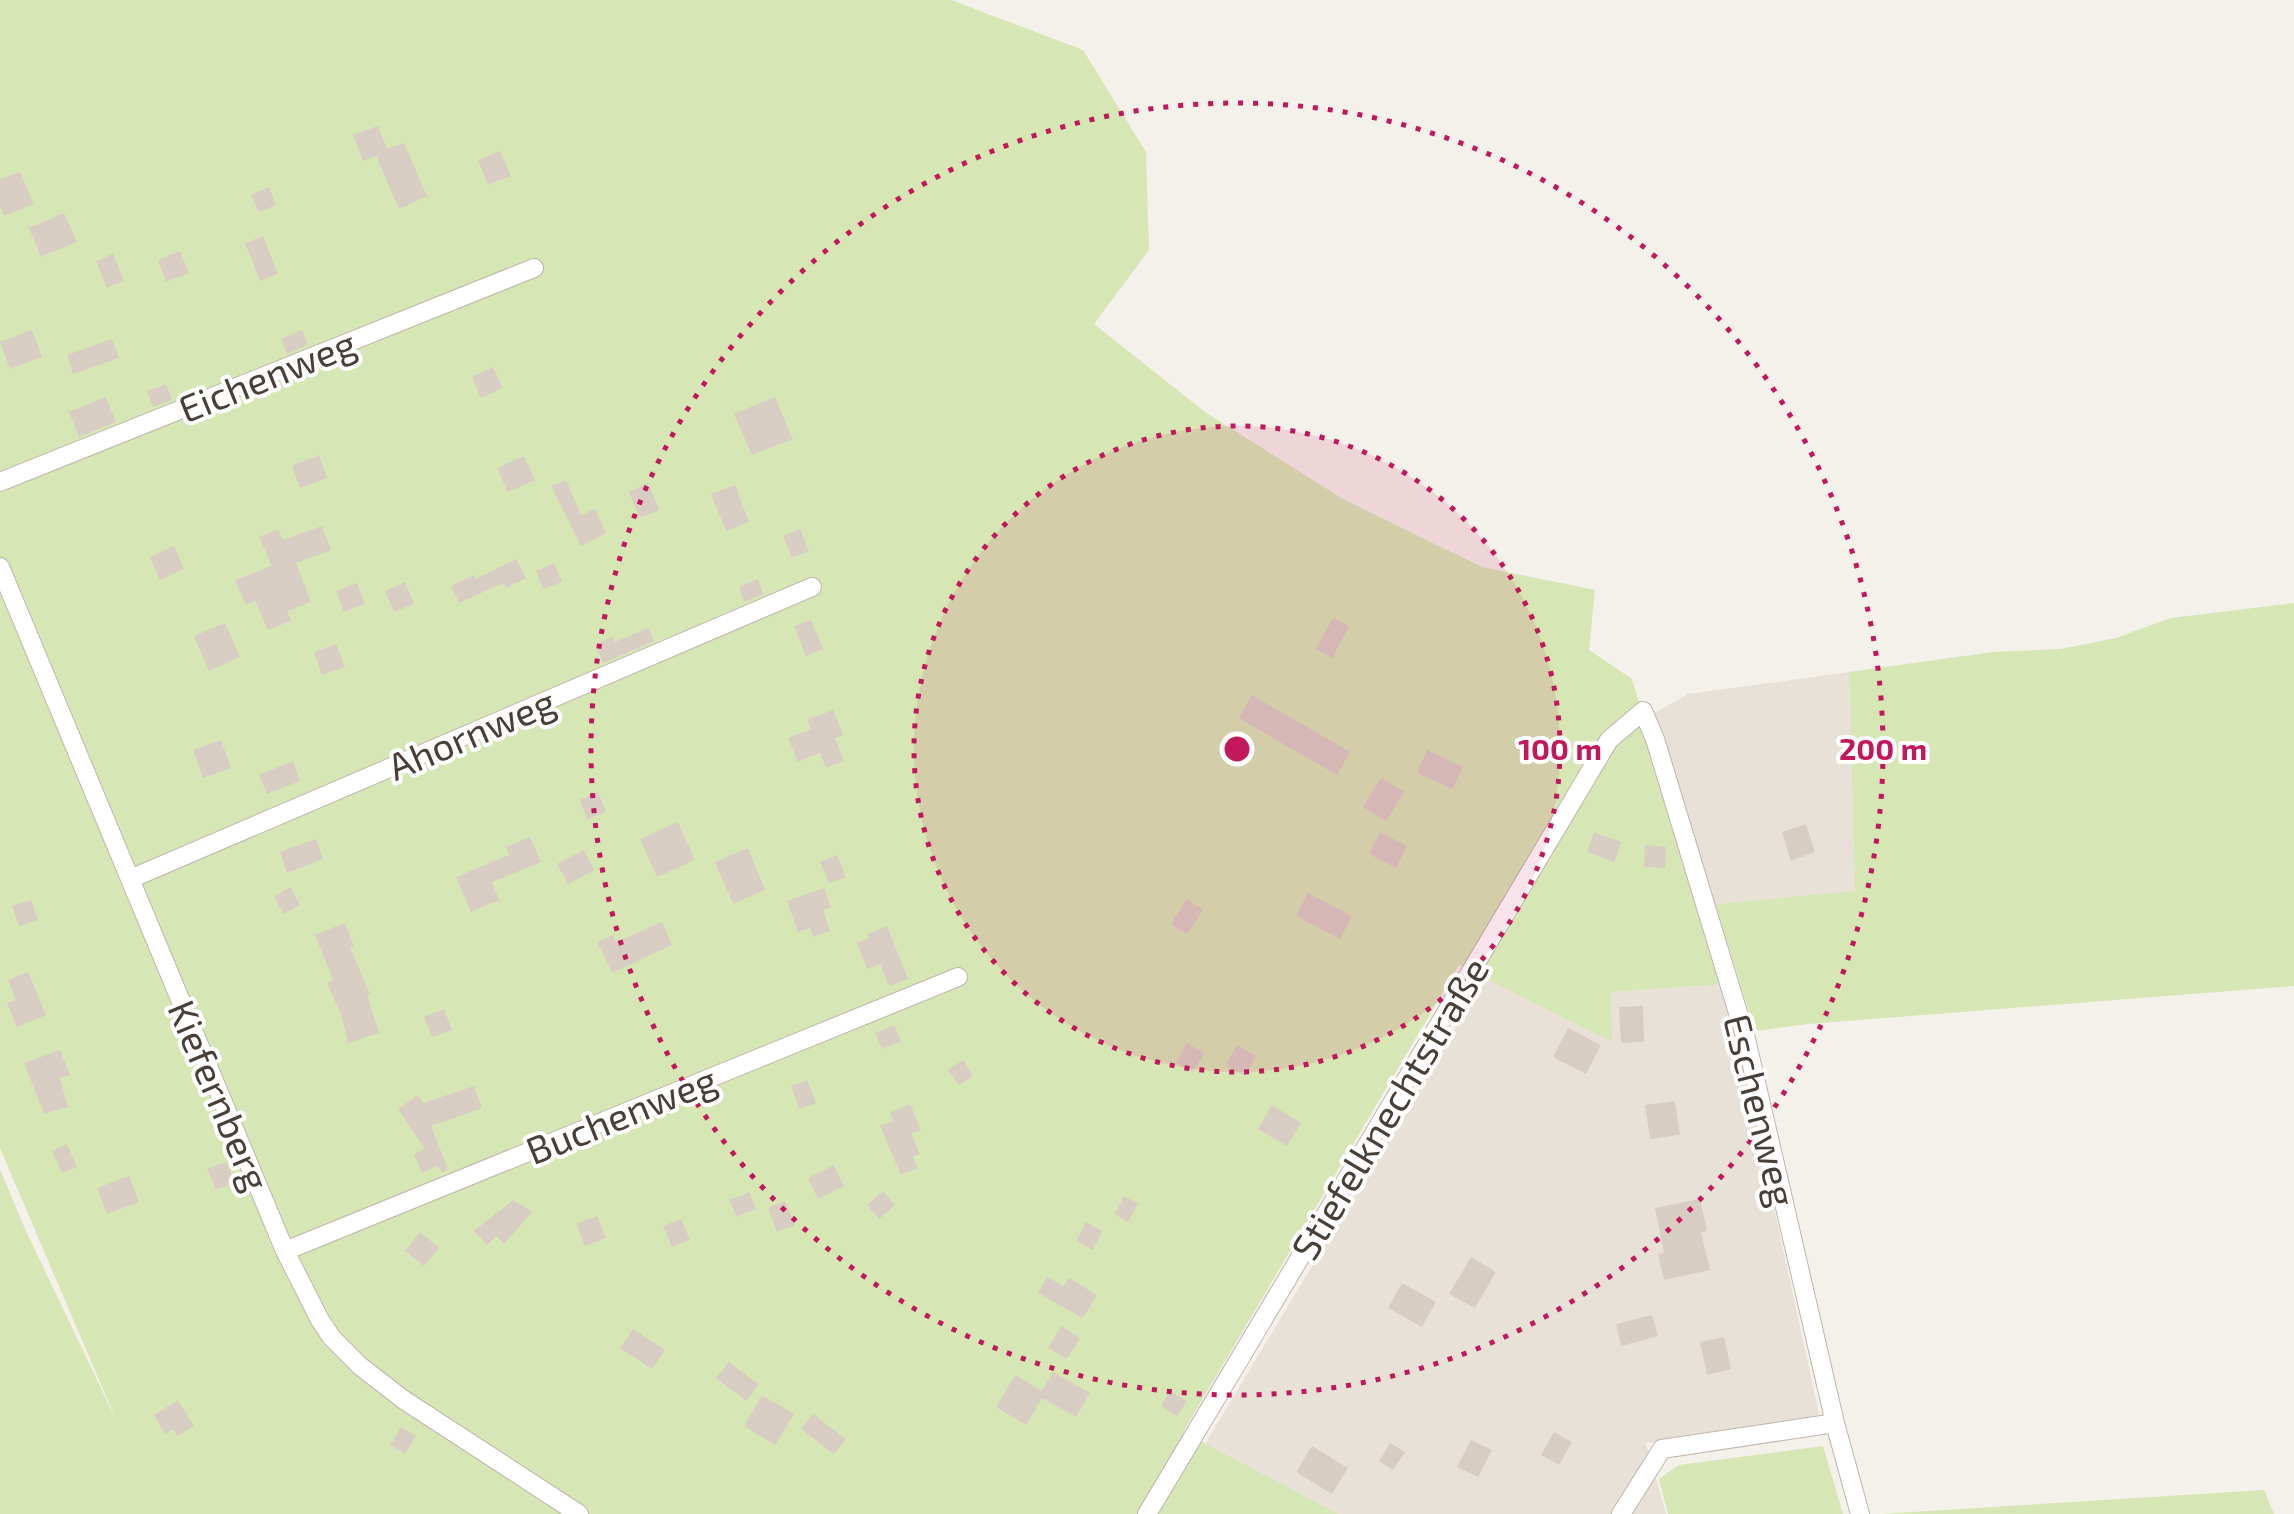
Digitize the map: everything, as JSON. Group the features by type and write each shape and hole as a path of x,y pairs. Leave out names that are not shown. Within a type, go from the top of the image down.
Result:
{"street":[{"name":"Eichenweg","path":"0,482 534,268"},
{"name":"Kiefernberg","path":"0,567 285,1251 320,1320 360,1366 404,1400 579,1514"},
{"name":"Ahornweg","path":"130,880 812,586"},
{"name":"Eschenweg","path":"1644,711 1746,1039 1835,1424 1860,1514"},
{"name":"Stiefelknechtstraße","path":"1147,1514 1609,740 1644,711"},
{"name":"Buchenweg","path":"285,1251 958,977"},
{"path":"1621,1514 1662,1449 1835,1424"}],"shaded area":[{"path":"1849,672 1855,892 1715,904 1651,715 1688,694"},
{"path":"1486,977 1611,1041 1610,992 1725,984 1820,1418 1646,1443 1666,1514 1339,1514 1205,1444"}],"green space":[{"path":"0,0 951,0 1083,50 1146,152 1149,250 1094,324 1205,412 1343,499 1482,567 1595,590 1589,650 1632,679 1725,984 1611,992 1612,1042 1459,965 1183,1432 1339,1514 0,1514 0,1169 117,1422 0,1148"},
{"path":"2294,603 2294,986 1755,1031 1715,904 1855,891 1849,672 1993,652 2061,649 2116,638 2171,618"},
{"path":"1823,1446 1843,1514 1668,1514 1659,1479 1679,1465"},
{"path":"2264,1490 2274,1514 1880,1514"}],"building":[{"path":"378,126 387,149 404,143 427,196 399,209 376,156 363,161 353,135"},
{"path":"500,151 511,176 488,185 478,160"},
{"path":"20,172 34,204 4,216 0,179"},
{"path":"269,187 276,205 259,212 251,195"},
{"path":"64,213 77,242 41,257 29,228"},
{"path":"263,236 278,274 260,281 245,243"},
{"path":"180,251 189,273 166,282 158,260"},
{"path":"113,254 124,281 107,288 96,261"},
{"path":"32,330 42,357 10,369 0,342"},
{"path":"302,330 308,345 287,354 281,339"},
{"path":"112,339 119,358 73,374 67,355"},
{"path":"493,367 503,388 481,398 472,377"},
{"path":"166,384 172,400 153,407 147,391"},
{"path":"106,397 116,422 79,437 69,412"},
{"path":"775,397 793,439 752,455 734,414"},
{"path":"319,455 327,478 300,488 292,466"},
{"path":"524,456 535,480 508,492 497,468"},
{"path":"566,480 581,515 595,509 606,533 581,546 551,486"},
{"path":"648,483 659,510 640,518 629,492"},
{"path":"735,485 749,522 726,531 711,494"},
{"path":"322,526 331,550 296,563 311,602 287,611 291,621 268,630 255,601 246,605 235,580 272,566 259,537 278,529 283,540"},
{"path":"800,529 809,551 792,558 783,536"},
{"path":"174,546 184,569 160,580 150,557"},
{"path":"516,559 526,578 506,588 503,583 459,603 451,586 474,575 476,579"},
{"path":"554,563 562,582 543,589 536,571"},
{"path":"758,579 763,594 744,602 739,587"},
{"path":"405,582 414,604 394,612 385,591"},
{"path":"357,583 365,604 344,612 336,591"},
{"path":"1333,618 1349,626 1332,658 1316,649"},
{"path":"811,620 823,649 806,656 794,626"},
{"path":"225,623 240,657 209,671 194,636"},
{"path":"649,628 654,641 603,663 595,644 613,637 615,642"},
{"path":"336,644 345,667 322,675 314,652"},
{"path":"1252,695 1350,752 1337,775 1239,718"},
{"path":"833,710 843,735 835,738 844,761 826,768 820,753 798,762 788,738 811,729 807,720"},
{"path":"221,740 231,768 203,778 193,750"},
{"path":"1427,750 1463,767 1453,789 1417,773"},
{"path":"293,761 300,781 267,794 259,775"},
{"path":"1381,778 1404,792 1386,821 1363,807"},
{"path":"598,792 606,812 587,819 580,800"},
{"path":"678,822 695,860 657,877 640,839"},
{"path":"1806,824 1815,852 1791,861 1782,832"},
{"path":"1380,832 1407,846 1396,868 1369,854"},
{"path":"1594,832 1621,842 1614,862 1587,852"},
{"path":"530,837 541,862 492,882 499,900 471,912 456,877 509,855 506,847"},
{"path":"316,839 323,859 287,873 280,852"},
{"path":"1645,845 1666,847 1665,868 1644,867"},
{"path":"748,848 765,890 733,904 715,862"},
{"path":"584,850 594,870 568,884 557,864"},
{"path":"837,855 846,877 829,883 820,862"},
{"path":"290,887 300,905 284,914 274,897"},
{"path":"824,888 831,907 823,910 830,931 813,937 810,928 798,932 787,901"},
{"path":"1308,893 1352,916 1340,939 1296,916"},
{"path":"1187,899 1203,910 1187,934 1171,924"},
{"path":"31,900 38,920 19,926 12,906"},
{"path":"662,922 672,945 612,973 597,942 613,935 616,942"},
{"path":"345,923 379,1033 348,1043 327,983 333,980 315,935"},
{"path":"887,926 908,979 889,986 880,964 867,969 857,943"},
{"path":"28,972 46,1015 17,1027 7,1003 16,1000 8,980"},
{"path":"1643,1006 1644,1042 1621,1043 1619,1007"},
{"path":"444,1009 452,1030 432,1037 424,1017"},
{"path":"894,1025 901,1041 882,1049 875,1033"},
{"path":"1568,1028 1601,1045 1586,1074 1553,1057"},
{"path":"1187,1043 1204,1053 1193,1072 1176,1063"},
{"path":"1237,1045 1256,1056 1245,1076 1226,1065"},
{"path":"60,1050 70,1075 60,1078 68,1107 44,1114 24,1063"},
{"path":"963,1060 973,1076 959,1085 948,1070"},
{"path":"807,1080 816,1103 799,1109 791,1086"},
{"path":"474,1086 482,1108 431,1126 448,1169 442,1173 438,1166 422,1173 414,1154 425,1149 398,1109 418,1095 423,1103"},
{"path":"1675,1101 1680,1135 1650,1139 1645,1105"},
{"path":"910,1104 921,1130 911,1134 920,1154 913,1157 918,1168 901,1175 880,1126 893,1121 890,1113"},
{"path":"1272,1105 1301,1123 1287,1146 1258,1129"},
{"path":"67,1144 77,1167 62,1173 52,1151"},
{"path":"226,1162 235,1182 216,1190 207,1169"},
{"path":"834,1165 844,1186 818,1199 808,1178"},
{"path":"129,1176 139,1202 107,1214 97,1188"},
{"path":"883,1191 895,1205 879,1219 867,1205"},
{"path":"749,1192 756,1209 737,1217 729,1200"},
{"path":"1124,1196 1138,1204 1128,1222 1114,1214"},
{"path":"1700,1199 1707,1231 1701,1232 1710,1270 1664,1280 1658,1254 1664,1253 1655,1208"},
{"path":"513,1200 532,1212 504,1244 496,1236 487,1245 474,1231"},
{"path":"785,1201 795,1225 777,1232 768,1208"},
{"path":"597,1216 606,1238 585,1246 576,1224"},
{"path":"681,1219 690,1240 672,1247 663,1226"},
{"path":"1086,1222 1102,1231 1093,1250 1076,1241"},
{"path":"420,1232 439,1248 424,1266 405,1251"},
{"path":"1471,1257 1496,1272 1475,1308 1449,1294"},
{"path":"1047,1277 1064,1286 1069,1278 1097,1295 1083,1318 1038,1293"},
{"path":"1402,1283 1436,1302 1422,1327 1388,1308"},
{"path":"1652,1315 1658,1336 1621,1346 1616,1324"},
{"path":"1061,1326 1080,1338 1067,1359 1048,1348"},
{"path":"633,1329 665,1350 652,1369 620,1348"},
{"path":"1724,1337 1731,1369 1707,1375 1700,1342"},
{"path":"729,1362 759,1385 746,1401 716,1378"},
{"path":"1053,1372 1090,1393 1076,1417 1042,1398 1026,1425 996,1407 1015,1375 1042,1391"},
{"path":"1170,1391 1187,1401 1177,1416 1161,1406"},
{"path":"762,1395 794,1414 775,1445 744,1426"},
{"path":"178,1400 194,1426 177,1436 173,1429 165,1434 154,1415"},
{"path":"813,1414 846,1439 834,1454 801,1429"},
{"path":"401,1427 416,1436 405,1454 390,1445"},
{"path":"1554,1432 1572,1442 1559,1465 1541,1455"},
{"path":"1471,1440 1492,1450 1478,1477 1457,1467"},
{"path":"1390,1443 1405,1452 1393,1470 1379,1461"},
{"path":"1312,1446 1348,1468 1332,1494 1296,1472"}]}
